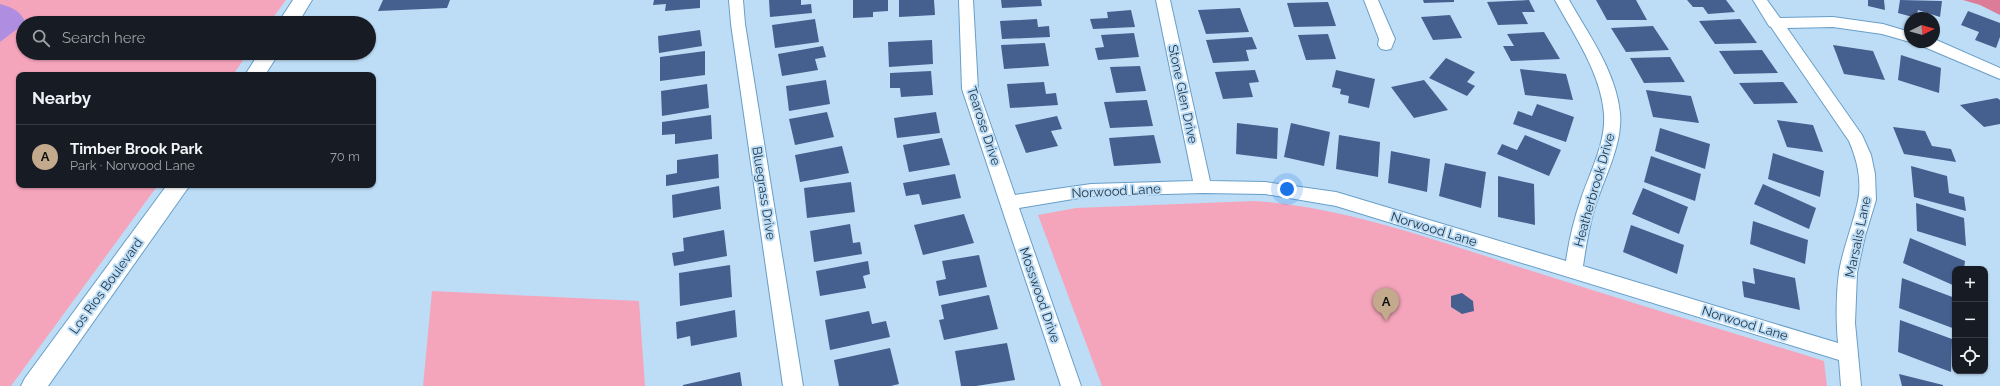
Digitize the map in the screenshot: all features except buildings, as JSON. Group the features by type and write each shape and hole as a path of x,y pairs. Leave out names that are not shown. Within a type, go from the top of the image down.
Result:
{"street":[{"path":"293,16 303,0"},
{"name":"Bluegrass Drive","path":"736,0 738,24 793,386"},
{"name":"Tearose Drive","path":"966,0 970,89 1009,203"},
{"name":"Stone Glen Drive","path":"1163,0 1203,187"},
{"path":"1371,0 1387,39 1386,45"},
{"name":"Heatherbrook Drive","path":"1562,0 1602,76 1613,114 1611,132 1578,238 1573,271"},
{"name":"Marsalis Lane","path":"1760,0 1774,23 1856,139 1863,155 1867,174 1867,200 1856,236 1848,273 1846,323 1851,386"},
{"path":"1774,23 1833,22 1882,29 1904,35"},
{"path":"1940,47 1965,57 2000,74"},
{"path":"257,72 265,60"},
{"name":"Norwood Lane","path":"1009,203 1091,190 1203,187 1265,188 1336,199 1848,354"},
{"name":"Los Rios Boulevard","path":"34,386 177,188"},
{"name":"Mosswood Drive","path":"1009,203 1071,386"}],"shaded area":[{"path":"0,0 286,0 274,16 16,16 16,60 243,60 235,72 16,72 16,188 156,188 11,386 0,386"},
{"path":"1963,0 2000,0 2000,15 1980,5"},
{"path":"0,4 12,8 22,16 16,16 16,30 0,42"},
{"path":"1255,201 1325,211 1396,228 1607,295 1824,361 1827,386 1102,386 1038,215 1076,208"},
{"path":"432,291 639,301 645,386 423,386"}],"place":[{"name":"Timber Brook Park","path":"1386,321"}]}
